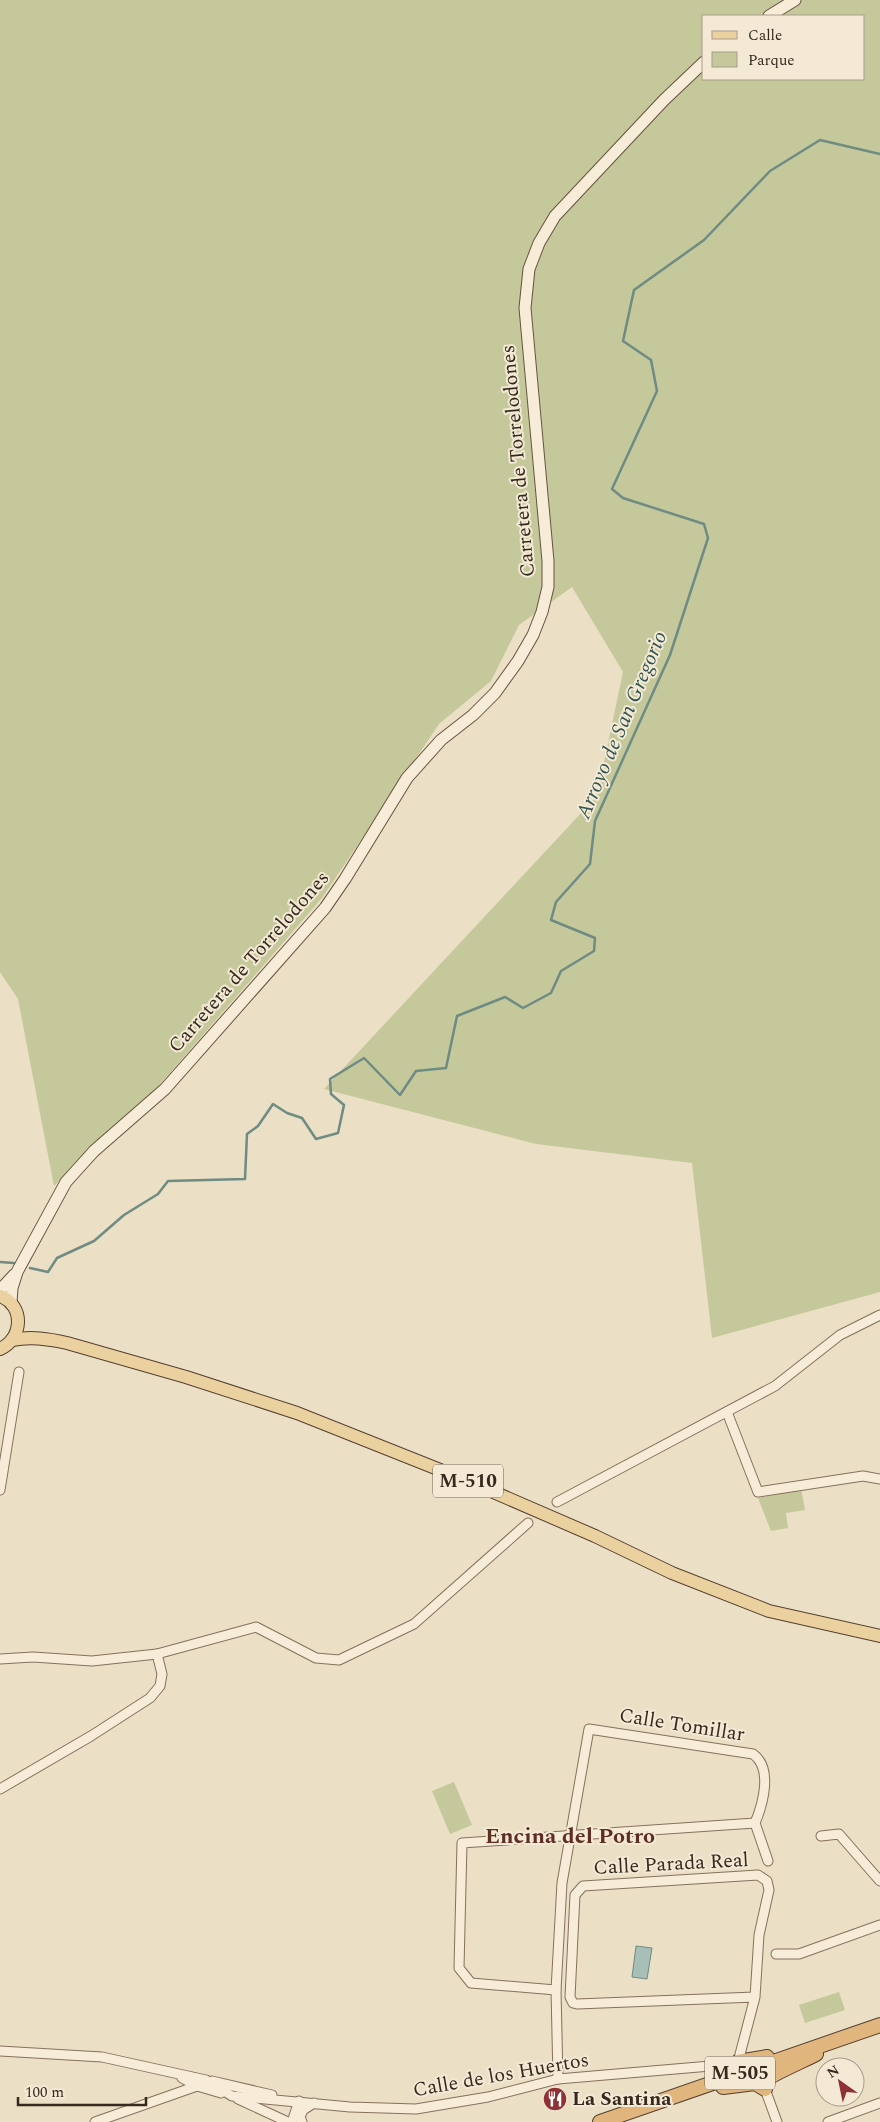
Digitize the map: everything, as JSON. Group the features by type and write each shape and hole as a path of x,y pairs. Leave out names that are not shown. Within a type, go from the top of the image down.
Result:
{"highway":[{"name":"M-505","path":"600,2122 880,2025"},
{"name":"M-505","path":"622,2122 880,2032"},
{"path":"723,2087 755,2083 765,2089 767,2080 773,2074 798,2065 816,2054"},
{"path":"738,2062 765,2057 791,2056"}],"main road":[{"path":"771,15 796,0"},
{"name":"Carretera de Torrelodones","path":"6,1299 17,1272 66,1182 94,1151 164,1089 325,908 345,880 407,778 441,740 473,715 495,693 533,635 542,612 548,587 548,561 525,308 529,269 546,228 566,202 702,64"},
{"name":"Carretera de Torrelodones","path":"0,1290 17,1272"},
{"path":"6,1299 16,1311 18,1320 18,1330 13,1340"},
{"name":"M-510","path":"18,1320 27,1328 50,1339 186,1377 298,1413 468,1481 690,1580 769,1610 880,1636"},
{"name":"M-510","path":"0,1349 13,1340 26,1337 50,1339"}],"street":[{"path":"557,1502 775,1386 840,1336 880,1315"},
{"path":"0,1490 19,1372"},
{"path":"727,1412 758,1492 863,1476 880,1479"},
{"path":"0,1659 33,1657 92,1660 157,1654 256,1627 316,1658 339,1660 414,1624 528,1523"},
{"path":"0,1789 150,1698 160,1686 162,1674 157,1654"},
{"name":"Calle Tomillar","path":"571,1835 590,1729 754,1754 760,1759 764,1769 763,1803 755,1823"},
{"path":"556,1990 470,1983 459,1968 462,1843 755,1823 768,1861"},
{"path":"821,1836 839,1834 880,1881"},
{"path":"558,2079 556,1990 562,1883 571,1835"},
{"name":"Calle Parada Real","path":"738,2062 755,1997 759,1935 769,1890 767,1881 758,1875 583,1886 575,1895 570,1997 573,2003 755,1997"},
{"path":"776,1954 799,1954 880,1925"},
{"path":"0,2050 102,2057 173,2074 197,2086 232,2096"},
{"name":"Calle de los Huertos","path":"232,2096 416,2109 488,2096 558,2079 734,2064 738,2062"},
{"name":"Calle de los Huertos","path":"173,2074 299,2101"},
{"path":"206,2080 232,2096 290,2122 299,2101"},
{"path":"96,2122 197,2086"},
{"path":"765,2089 777,2122"},
{"path":"302,2122 300,2117 303,2110 314,2103"},
{"path":"828,2122 880,2104"}],"green space":[{"path":"0,0 880,0 880,1292 712,1338 692,1163 536,1144 324,1089 597,796 623,672 572,587 519,625 491,681 439,724 322,898 155,1090 54,1186 18,999 0,972"},
{"path":"801,1489 805,1510 786,1513 788,1528 771,1531 758,1498"},
{"path":"454,1782 472,1825 450,1834 432,1791"},
{"path":"839,1992 845,2010 805,2023 799,2005"}],"water":[{"path":"636,1946 652,1948 647,1979 632,1977"}],"waterway":[{"name":"Arroyo de San Gregorio","path":"30,1268 48,1272 57,1258 94,1241 124,1215 158,1194 168,1181 245,1179 247,1134 258,1126 273,1104 287,1113 302,1118 316,1139 338,1133 344,1105 331,1094 330,1079 364,1058 400,1095 416,1071 446,1068 457,1016 505,997 523,1008 551,993 561,971 594,951 595,938 551,920 556,902 590,864 595,821 670,655 708,538 704,524 623,498 612,489 657,391 651,360 623,341 634,290 704,240 770,171 820,140 880,154"},
{"name":"Arroyo de San Gregorio","path":"0,1262 14,1263"}],"place":[{"name":"La Santina","path":"555,2099"}],"district":[{"name":"Encina del Potro","path":"570,1836"}]}
